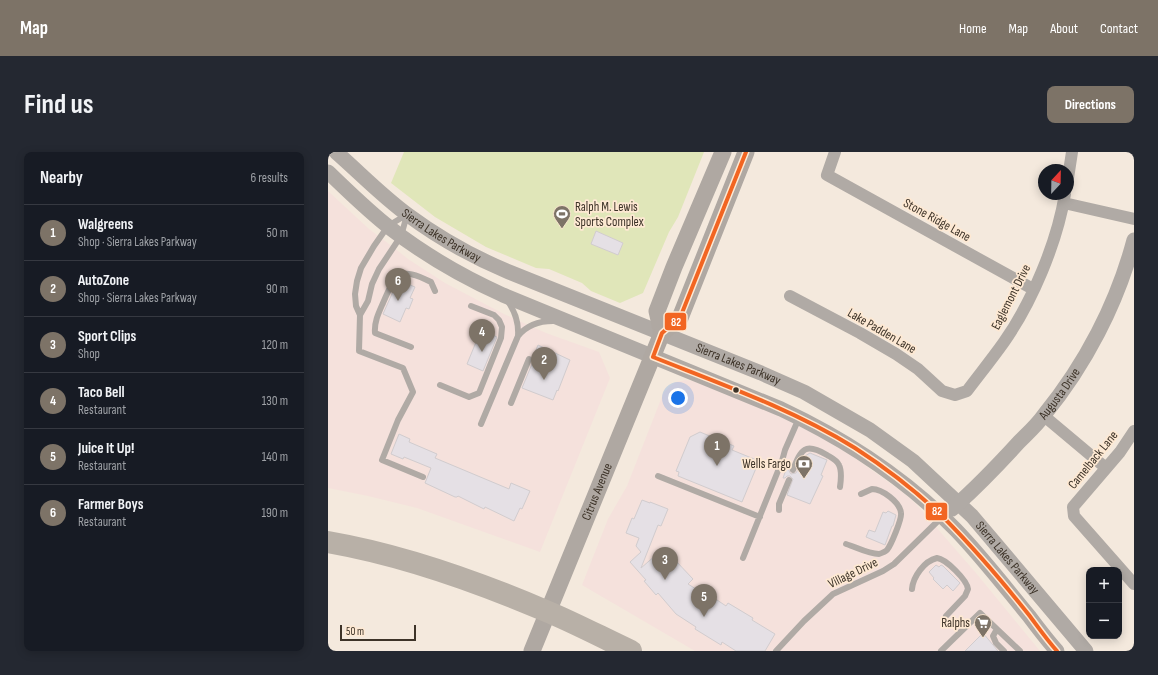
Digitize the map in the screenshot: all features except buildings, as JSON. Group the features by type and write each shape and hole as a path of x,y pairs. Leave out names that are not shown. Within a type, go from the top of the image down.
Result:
{"highway":[{"path":"328,542 404,559 440,571 548,611 632,651"}],"main road":[{"path":"662,333 657,311 723,152"},
{"name":"Citrus Avenue","path":"532,651 662,333 680,318 746,152"}],"street":[{"name":"Sierra Lakes Parkway","path":"336,152 407,215 442,238 489,263 761,373 829,405 870,430 913,461 959,503 1086,651"},
{"name":"Stone Ridge Lane","path":"835,152 827,175 1033,289"},
{"path":"1070,164 1072,152"},
{"name":"Sierra Lakes Parkway","path":"328,172 388,226 443,265 483,286 564,321 760,400 837,438 873,461 904,483 957,531 1057,651"},
{"name":"Eaglemont Drive","path":"955,395 967,391 1004,342 1016,323 1033,289 1058,227 1064,200"},
{"path":"1068,200 1134,219"},
{"name":"Augusta Drive","path":"942,517 959,503 1005,458 1044,416 1073,376 1114,300 1134,240"},
{"name":"Lake Padden Lane","path":"790,296 896,354 918,369 942,391 955,395"},
{"path":"1044,416 1106,468"},
{"name":"Camelback Lane","path":"1134,430 1106,468 1073,507 1074,516 1134,584"}],"lane":[{"path":"360,315 355,300 359,274 366,258 388,226 407,215"},
{"path":"407,215 401,236 379,269 372,284 368,301 360,315 358,351 403,368 413,392 398,420 382,460 423,477"},
{"path":"412,347 375,333 377,317 393,280 400,274 415,274 431,282 435,291"},
{"path":"503,295 514,312 518,323 518,336"},
{"path":"440,385 469,397 479,393 502,338 502,327 494,315 471,306"},
{"path":"481,424 518,336 526,328 536,323 545,321 564,321"},
{"path":"511,403 529,360"},
{"path":"743,558 799,418"},
{"path":"793,470 799,454 802,451 810,449 819,450 838,463 841,470 840,487"},
{"path":"658,476 760,516"},
{"path":"779,510 779,504 789,480"},
{"path":"846,544 874,553 883,553 889,547 901,518 901,511 898,504 883,492 872,489 861,494"},
{"name":"Village Drive","path":"776,651 804,621 833,594 883,571 894,564 942,517"},
{"path":"912,589 916,575 929,562 937,558 945,560 966,582 968,590 965,596 946,616"},
{"path":"941,651 980,613 1020,651"},
{"path":"997,629 994,636 996,643 1004,651"}],"shaded area":[{"path":"328,191 369,229 408,259 445,283 504,314 546,333 599,352 610,378 540,552 417,508 328,488"},
{"path":"685,380 693,381 768,411 815,434 852,456 905,494 916,504 976,573 1040,651 695,651 582,585 608,519 627,486 663,394 676,382"}],"green space":[{"name":"Ralph M. Lewis Sports Complex","path":"404,152 704,152 678,217 669,232 643,293 620,303 591,291 582,283 549,269 536,268 486,247 435,217 391,183"}],"transit line":[{"name":"82","path":"746,152 680,318 662,333 653,357 730,387 806,421 855,448 889,472 933,507 966,541 1009,590 1057,651"}],"place":[{"name":"Ralph M. Lewis Sports Complex","path":"562,229"},
{"name":"Farmer Boys","path":"398,301"},
{"name":"Taco Bell","path":"482,352"},
{"name":"AutoZone","path":"544,380"},
{"name":"Walgreens","path":"717,466"},
{"name":"Wells Fargo","path":"804,479"},
{"name":"Sport Clips","path":"665,580"},
{"name":"Juice It Up!","path":"704,617"},
{"name":"Ralphs","path":"983,638"}]}
